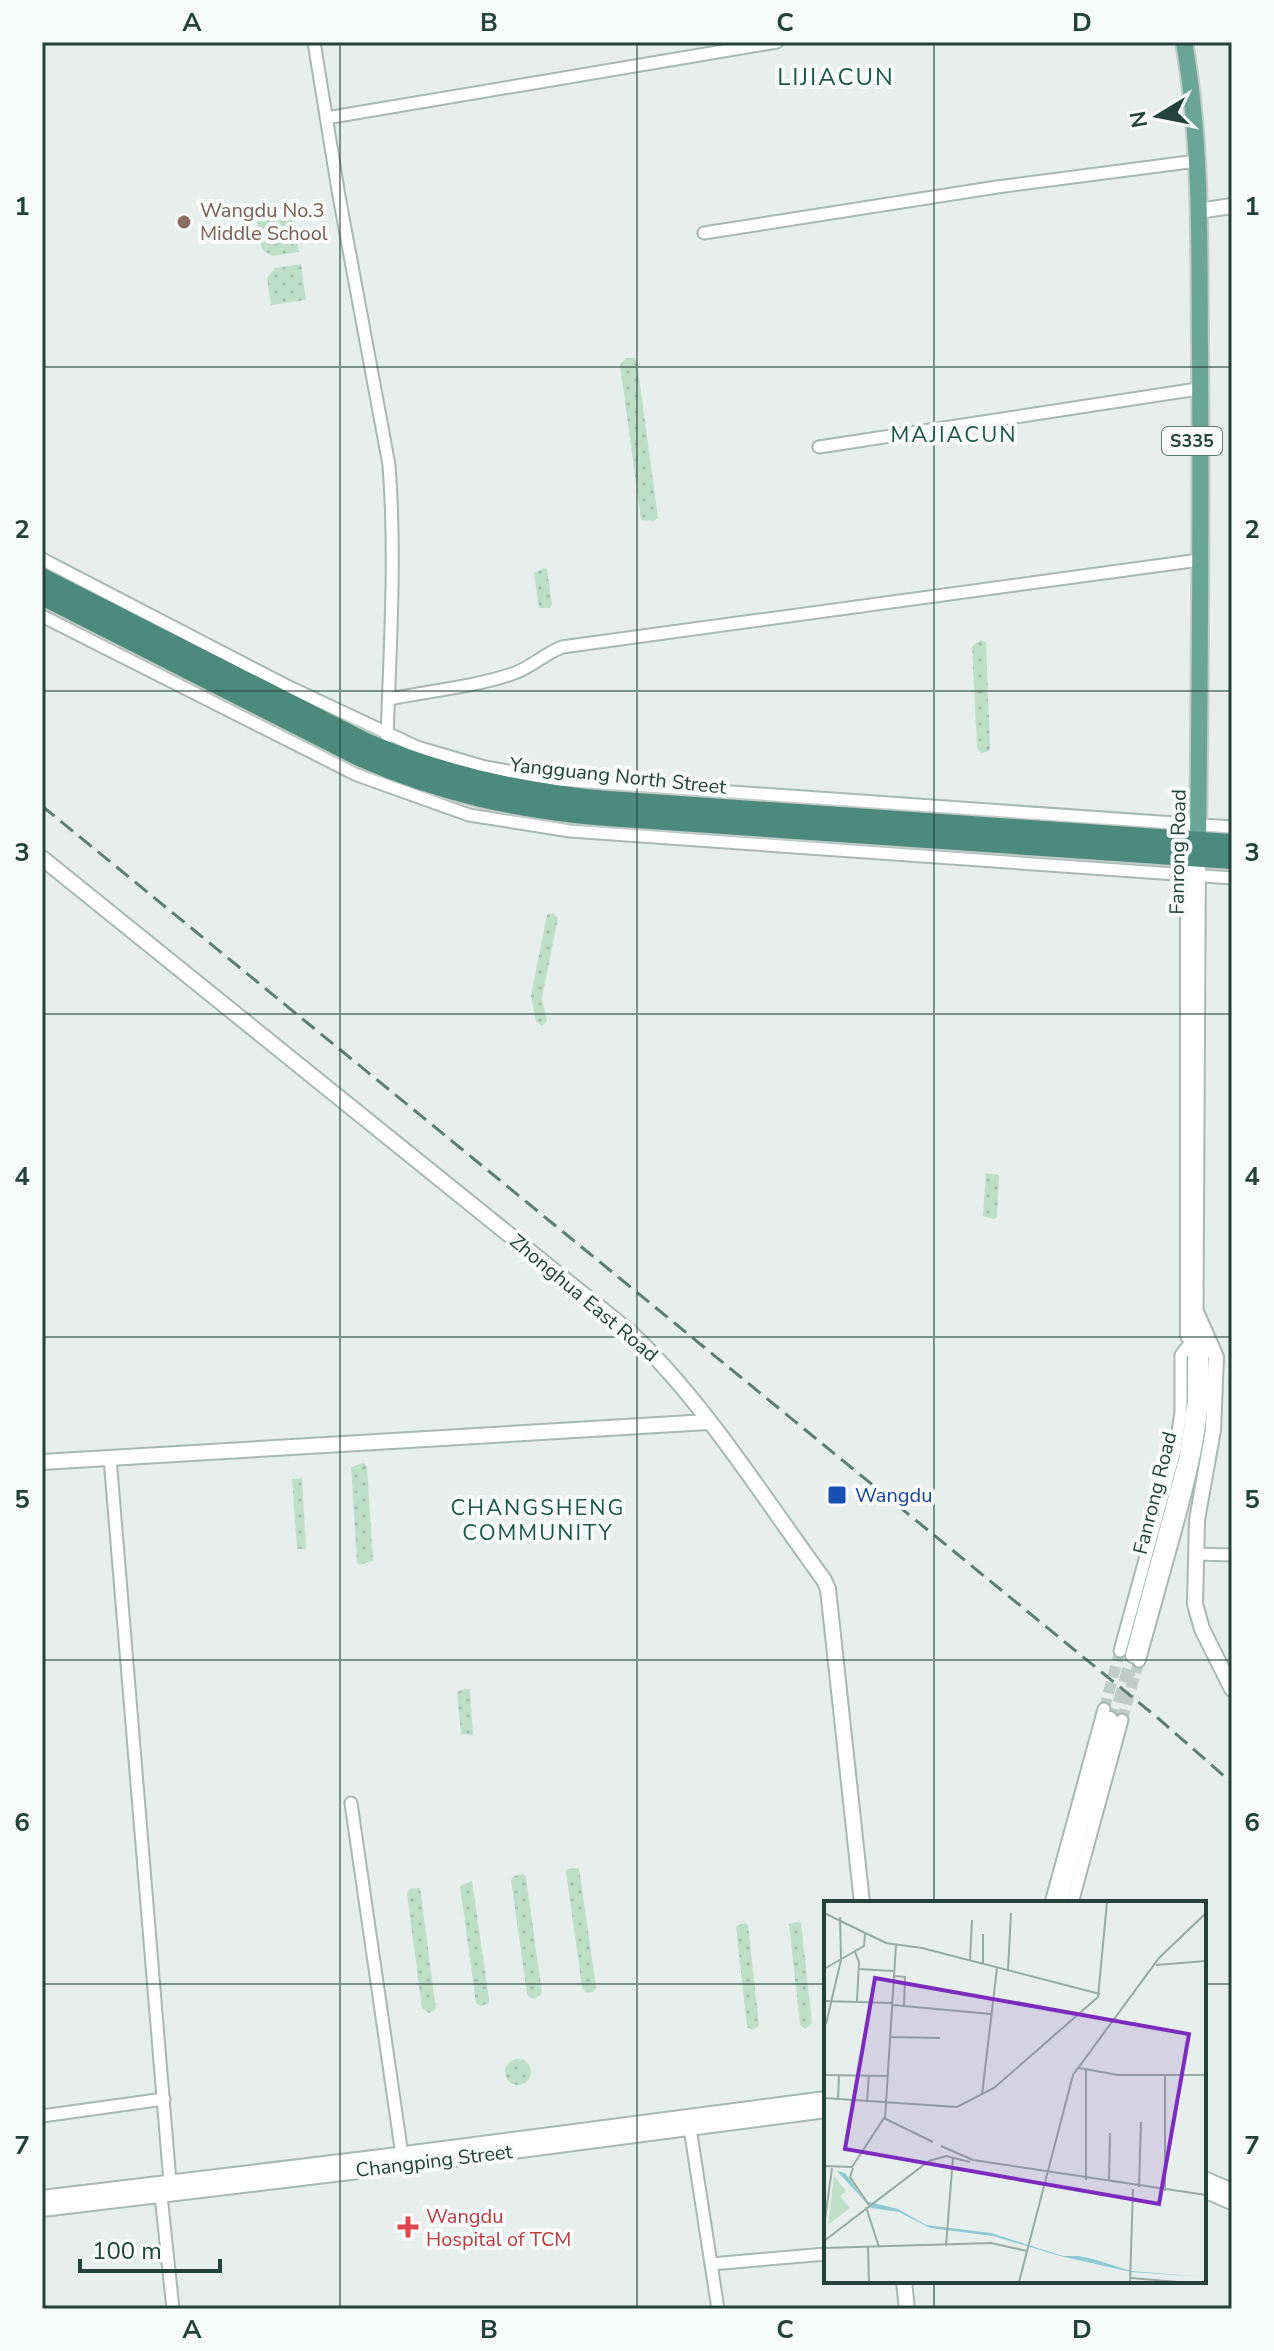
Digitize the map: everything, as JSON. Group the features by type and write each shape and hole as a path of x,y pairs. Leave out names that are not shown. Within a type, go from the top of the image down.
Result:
{"highway":[{"name":"Yangguang North Street","path":"42,577 387,742 485,783 557,796 1193,849"},
{"name":"Yangguang North Street","path":"42,596 359,757 405,776 481,800 555,813 607,817 1193,849"},
{"path":"1193,849 1232,843"},
{"path":"1193,849 1232,860"}],"main road":[{"name":"Fanrong Road","path":"1183,42 1189,162 1193,849"},
{"name":"Fanrong Road","path":"1183,42 1193,93 1198,211 1201,518 1193,849"}],"street":[{"path":"42,559 285,685 387,742 391,531 389,465 314,42"},
{"path":"326,118 777,42"},
{"path":"704,233 997,187 1189,162"},
{"path":"1198,211 1232,206"},
{"path":"819,447 1191,390"},
{"path":"389,699 515,673 562,647 1192,561"},
{"path":"42,616 357,775 469,815 570,831 1193,849 1232,827"},
{"path":"1193,849 1232,878"},
{"name":"Fanrong Road","path":"1193,849 1195,1402 1190,1444 1130,1655 1184,1443 1190,1402 1193,849"},
{"name":"Zhonghua East Road","path":"42,858 631,1333 670,1373 828,1589 862,1901"},
{"path":"1197,1314 1216,1357 1213,1430 1197,1520 1195,1595 1202,1629 1232,1689"},
{"path":"42,1462 708,1422"},
{"path":"110,1458 170,2182"},
{"path":"1196,1554 1232,1555"},
{"path":"1052,1901 1112,1718"},
{"path":"1063,1901 1112,1718"},
{"path":"1072,1901 1112,1718"},
{"path":"351,1803 402,2155"},
{"path":"42,2116 164,2099"},
{"name":"Changping Street","path":"42,2198 402,2155 824,2099"},
{"name":"Changping Street","path":"42,2209 824,2110"},
{"path":"690,2128 718,2309"},
{"path":"1206,2180 1232,2191"},
{"path":"1206,2191 1232,2202"},
{"path":"161,2195 173,2309"},
{"path":"711,2264 824,2254"},
{"path":"904,2283 907,2309"}],"green space":[{"path":"293,215 299,252 272,256 262,249 257,220"},
{"path":"301,264 306,300 271,305 267,278 275,268"},
{"path":"626,358 635,358 637,362 658,518 654,521 641,520 620,365"},
{"path":"547,569 550,608 539,608 534,573"},
{"path":"981,640 986,642 990,747 989,751 981,753 977,748 972,646"},
{"path":"553,913 558,918 542,998 547,1021 542,1026 536,1021 531,995 547,915"},
{"path":"986,1173 999,1175 997,1217 994,1219 983,1216"},
{"path":"363,1463 367,1466 373,1561 359,1565 351,1467"},
{"path":"302,1478 306,1549 297,1549 292,1479"},
{"path":"470,1689 473,1735 461,1734 457,1692"},
{"path":"579,1868 596,1987 593,1992 586,1993 582,1987 566,1872 567,1869"},
{"path":"523,1874 526,1877 542,1993 535,1999 527,1993 511,1880"},
{"path":"472,1881 489,1999 489,2003 481,2006 476,2003 460,1886"},
{"path":"420,1888 436,2009 429,2013 422,2008 407,1894 409,1889"},
{"path":"801,1923 812,2024 805,2029 800,2025 789,1924"},
{"path":"748,1925 759,2026 752,2030 747,2027 736,1926"},
{"path":"518,2059 527,2063 531,2072 527,2081 518,2085 509,2081 505,2072 509,2063"}],"tunnel":[{"path":"1104,1709 1120,1651"},
{"path":"1114,1723 1133,1655"},
{"path":"1122,1720 1139,1661"}],"railway":[{"path":"42,806 1159,1719 1232,1783"}],"place":[{"name":"Wangdu No.3 Middle School","path":"184,222"},
{"name":"Wangdu","path":"837,1495"},
{"name":"Wangdu Hospital of TCM","path":"408,2227"}],"district":[{"name":"LIJIACUN","path":"836,77"},
{"name":"MAJIACUN","path":"954,435"},
{"name":"CHANGSHENG COMMUNITY","path":"538,1520"}]}
